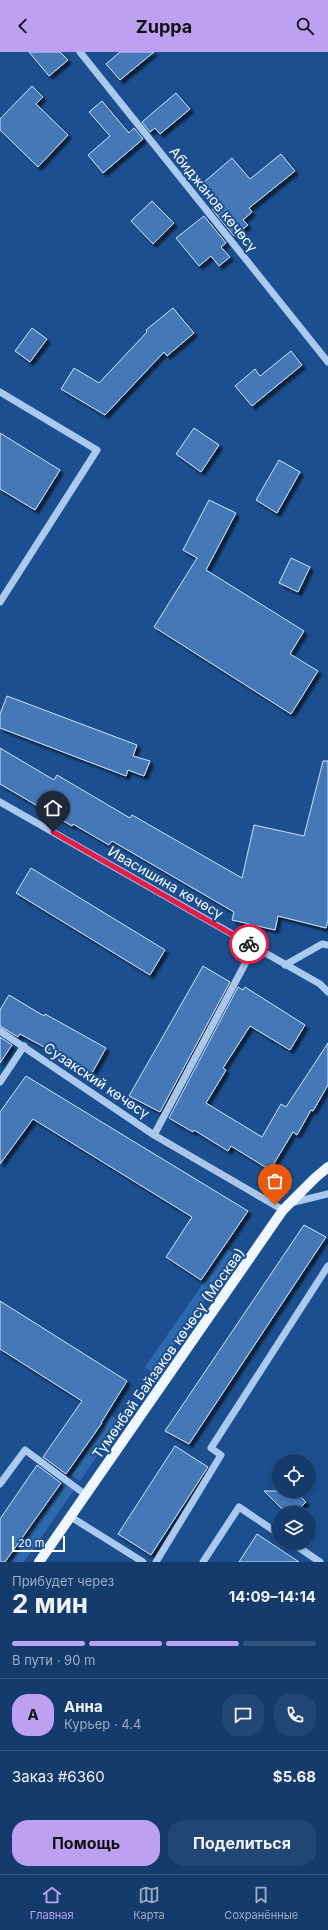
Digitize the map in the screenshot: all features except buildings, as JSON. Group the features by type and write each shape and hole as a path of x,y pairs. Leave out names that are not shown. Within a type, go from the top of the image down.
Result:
{"main road":[{"path":"288,1205 328,1158"},
{"name":"Түмөнбай Байзаков көчөсү (Москва)","path":"39,1562 288,1205 328,1167"}],"street":[{"name":"Абиджанов көчөсү","path":"80,52 328,362"},
{"path":"0,392 97,450 1,599"},
{"name":"Ивасишина көчөсү","path":"0,802 320,984"},
{"path":"285,965 322,944 328,945"},
{"path":"154,1135 254,947"},
{"path":"320,984 328,986"},
{"path":"320,984 328,992"},
{"name":"Сузакский көчөсү","path":"0,1031 154,1135 288,1205"},
{"path":"0,1082 24,1046"},
{"path":"288,1205 328,1194"},
{"path":"156,1562 221,1455 211,1448 328,1266"},
{"path":"0,1484 25,1450 86,1495"},
{"path":"203,1562 239,1507 272,1529"},
{"path":"71,1517 143,1562"},
{"path":"302,1550 320,1562"}],"shaded area":[{"path":"227,1249 236,1255 154,1374 145,1367"},
{"path":"111,1415 120,1422 80,1481 71,1475"},
{"path":"64,1484 74,1490 24,1562 9,1562"}],"way so far":[{"path":"249,944 254,947 154,1135 275,1205"}],"route":[{"path":"53,832 249,944"}]}
